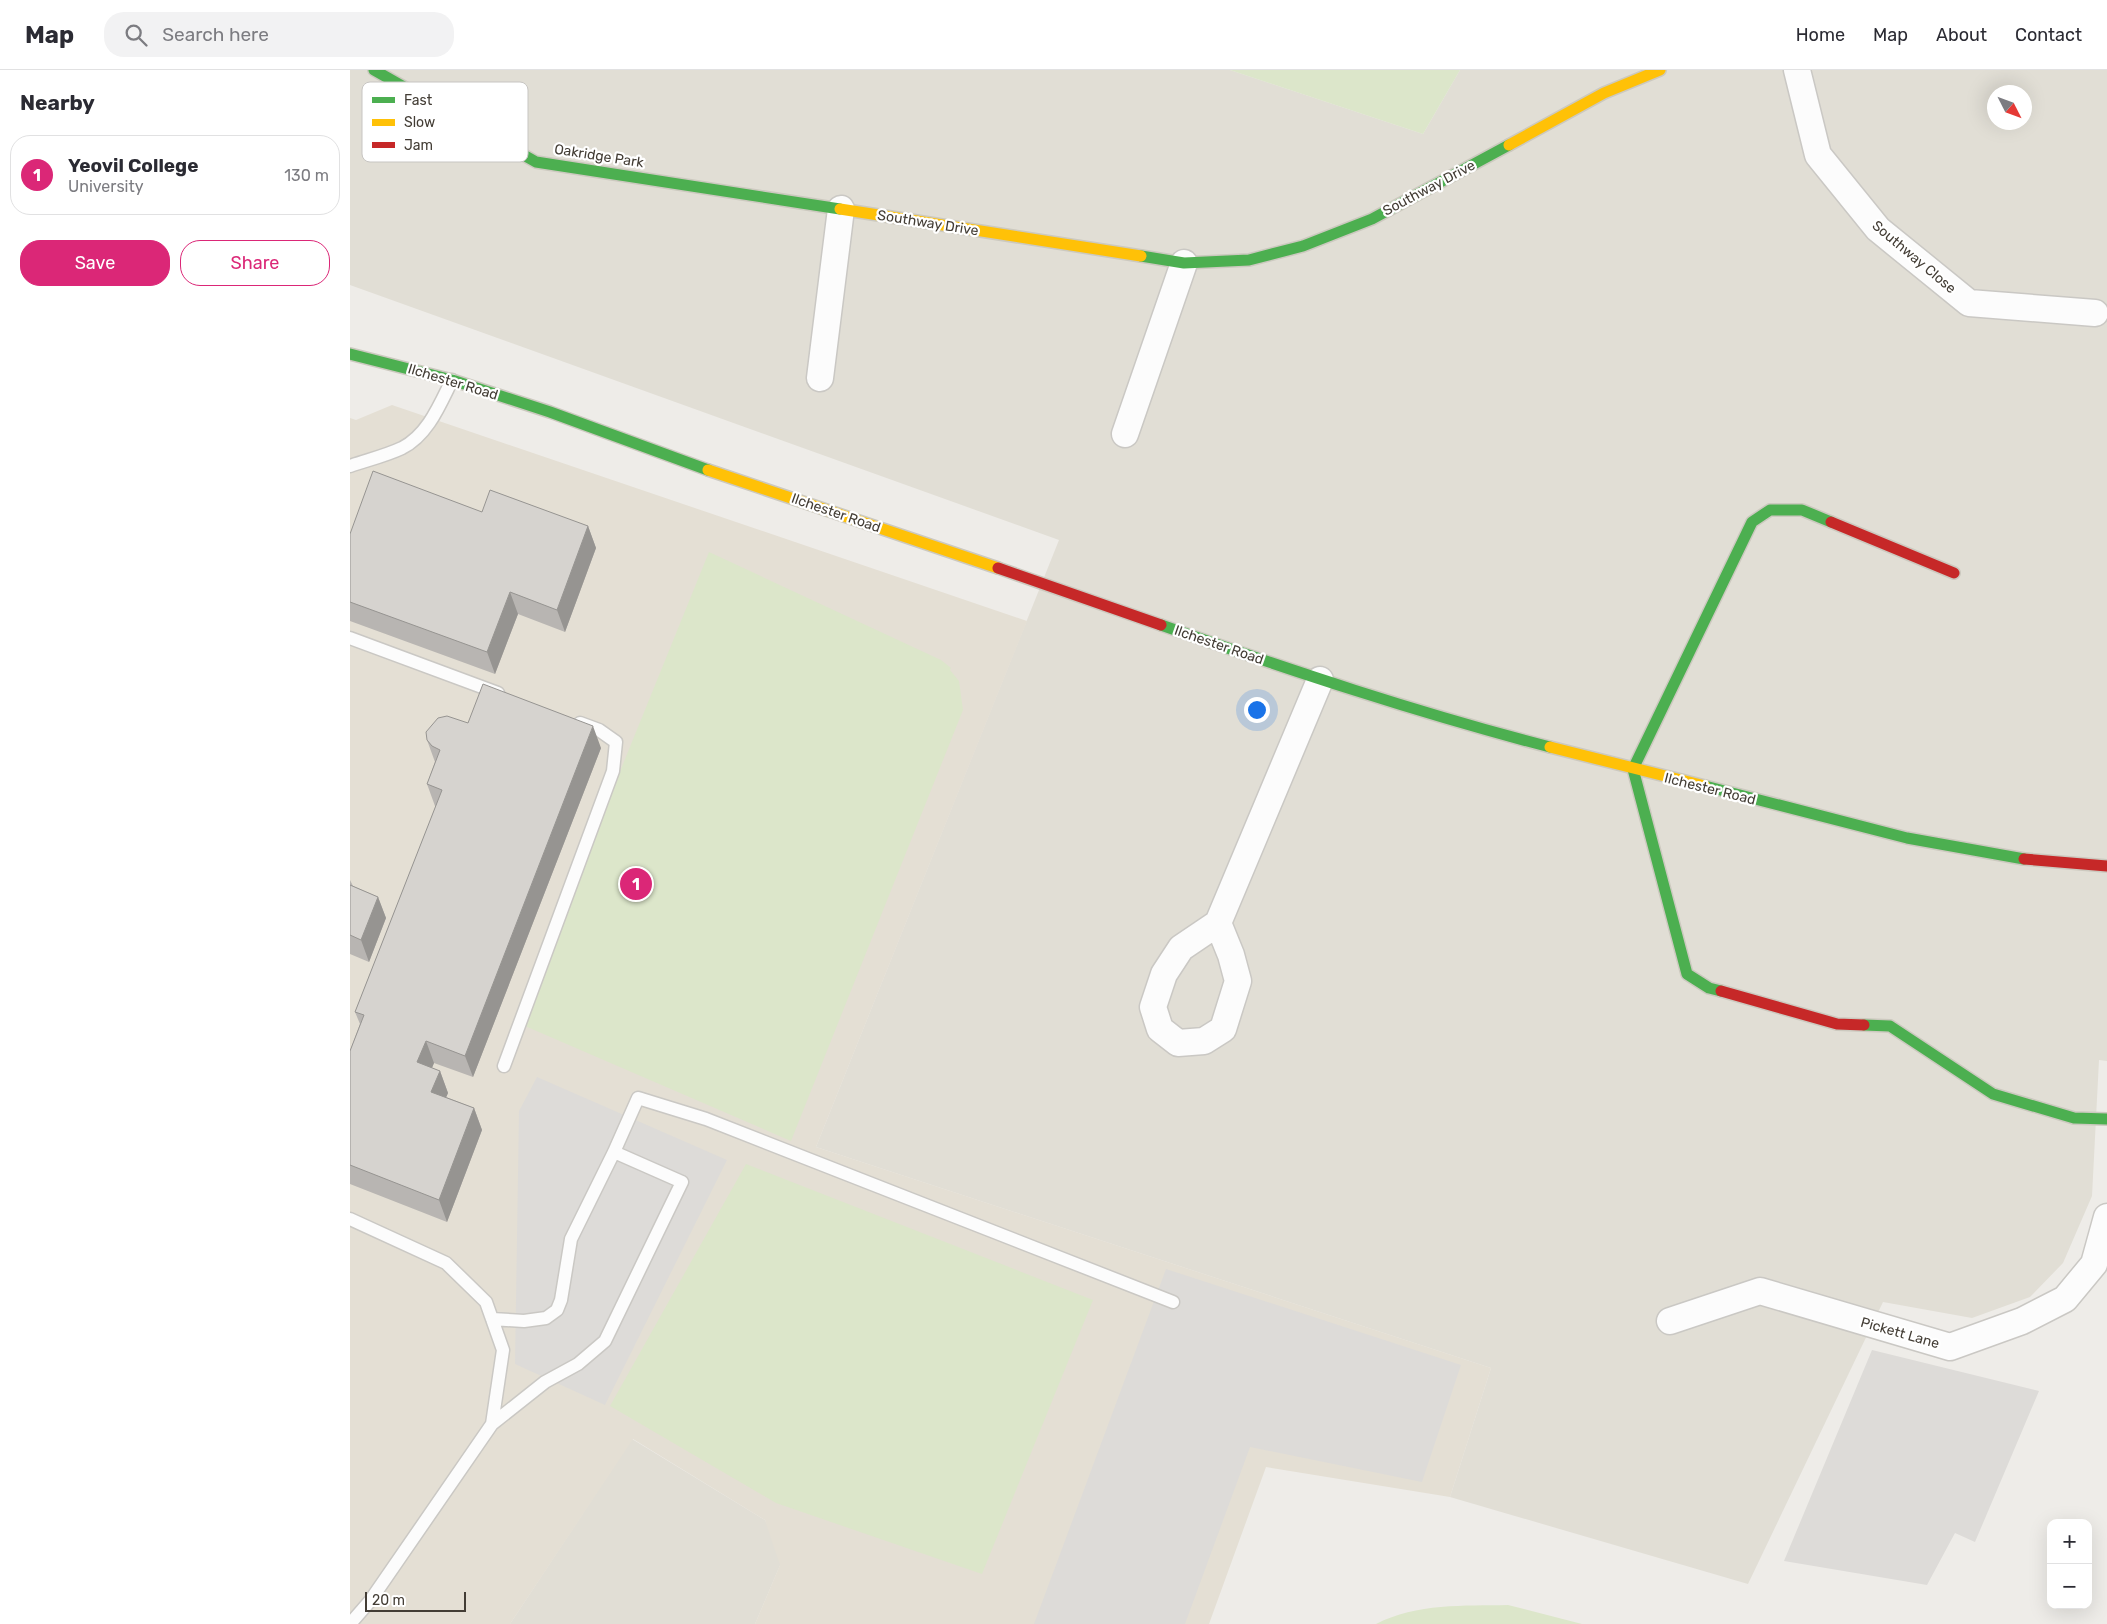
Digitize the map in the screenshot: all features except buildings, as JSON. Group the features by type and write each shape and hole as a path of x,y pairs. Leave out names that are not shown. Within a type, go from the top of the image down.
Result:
{"main road":[{"name":"Oakridge Park","path":"374,70 395,82"},
{"name":"Southway Drive","path":"840,210 1184,263 1249,260 1304,246 1372,219 1604,93 1660,70"},
{"name":"Oakridge Park","path":"528,157 536,162 840,210"},
{"name":"Ilchester Road","path":"350,354 452,380 550,412 703,468 1320,680 1461,724 1845,824 1961,850 2015,858 2107,866"},
{"path":"1954,573 1802,510 1770,510 1752,522 1633,769 1687,974 1709,988 1837,1024 1890,1026 1993,1094 2074,1118 2107,1120"}],"street":[{"name":"Southway Close","path":"1797,70 1818,155 1878,230 1969,304 2095,313"},
{"path":"820,378 840,210"},
{"path":"1125,434 1184,263"},
{"path":"1218,923 1320,680"},
{"name":"Pickett Lane","path":"1670,1321 1760,1291 1950,1348 2022,1321 2065,1299 2094,1264 2107,1217"}],"lane":[{"path":"350,466 404,448 426,428 452,380"},
{"path":"350,638 507,696"},
{"path":"504,1066 613,771 616,742 600,730 572,720"},
{"path":"492,1319 524,1321 546,1318 557,1310 562,1300 571,1239 638,1098 715,1123 1173,1302"},
{"path":"350,1624 370,1601 492,1424 546,1382 578,1364 605,1341 682,1182 614,1152"},
{"path":"350,1219 446,1262 486,1302 503,1350 492,1424"}],"shaded area":[{"path":"350,70 1230,70 1423,134 1460,70 2107,70 2107,1061 2099,1060 2092,1196 2063,1263 2030,1297 1972,1318 1883,1302 1748,1584 1450,1497 1491,1368 816,1147 1059,540 350,285"},
{"path":"392,405 1027,621 816,1147 1491,1368 1450,1497 1266,1467 1209,1624 755,1624 780,1565 765,1520 633,1439 510,1624 350,1624 350,418 356,420"},
{"path":"537,1077 727,1160 605,1405 515,1364 519,1111"},
{"path":"1166,1269 1461,1365 1422,1482 1250,1447 1185,1624 1034,1624"},
{"path":"1872,1350 2039,1391 1975,1542 1955,1533 1927,1585 1784,1561"},
{"path":"632,1439 765,1520 784,1556 755,1624 510,1624"}],"green space":[{"path":"1230,70 1460,70 1423,134"},
{"path":"709,552 941,660 951,668 950,670 959,681 963,710 791,1141 518,1023"},
{"path":"746,1164 1093,1300 982,1574 776,1503 610,1406"},
{"path":"1508,1605 1582,1624 1376,1624 1408,1612 1424,1609"}],"traffic: fast":[{"path":"374,70 395,82"},
{"path":"1141,256 1184,263 1249,260 1303,246 1372,219 1509,145"},
{"path":"528,157 536,162 840,209"},
{"path":"350,354 452,380 550,412 708,470"},
{"path":"1721,991 1709,988 1687,974 1633,769 1752,522 1770,510 1802,510 1831,522"},
{"path":"1161,625 1354,690 1550,747"},
{"path":"1705,786 1907,838 2024,859"},
{"path":"1864,1025 1890,1026 1993,1094 2074,1118 2107,1119"}],"traffic: slow":[{"path":"1509,145 1604,93 1660,70"},
{"path":"840,209 1141,256"},
{"path":"708,470 998,568"},
{"path":"1550,747 1705,786"}],"traffic: jam":[{"path":"1831,522 1954,573"},
{"path":"998,568 1161,625"},
{"path":"2024,859 2107,866"},
{"path":"1721,991 1837,1024 1864,1025"}],"place":[{"name":"Yeovil College","path":"636,884"}]}
